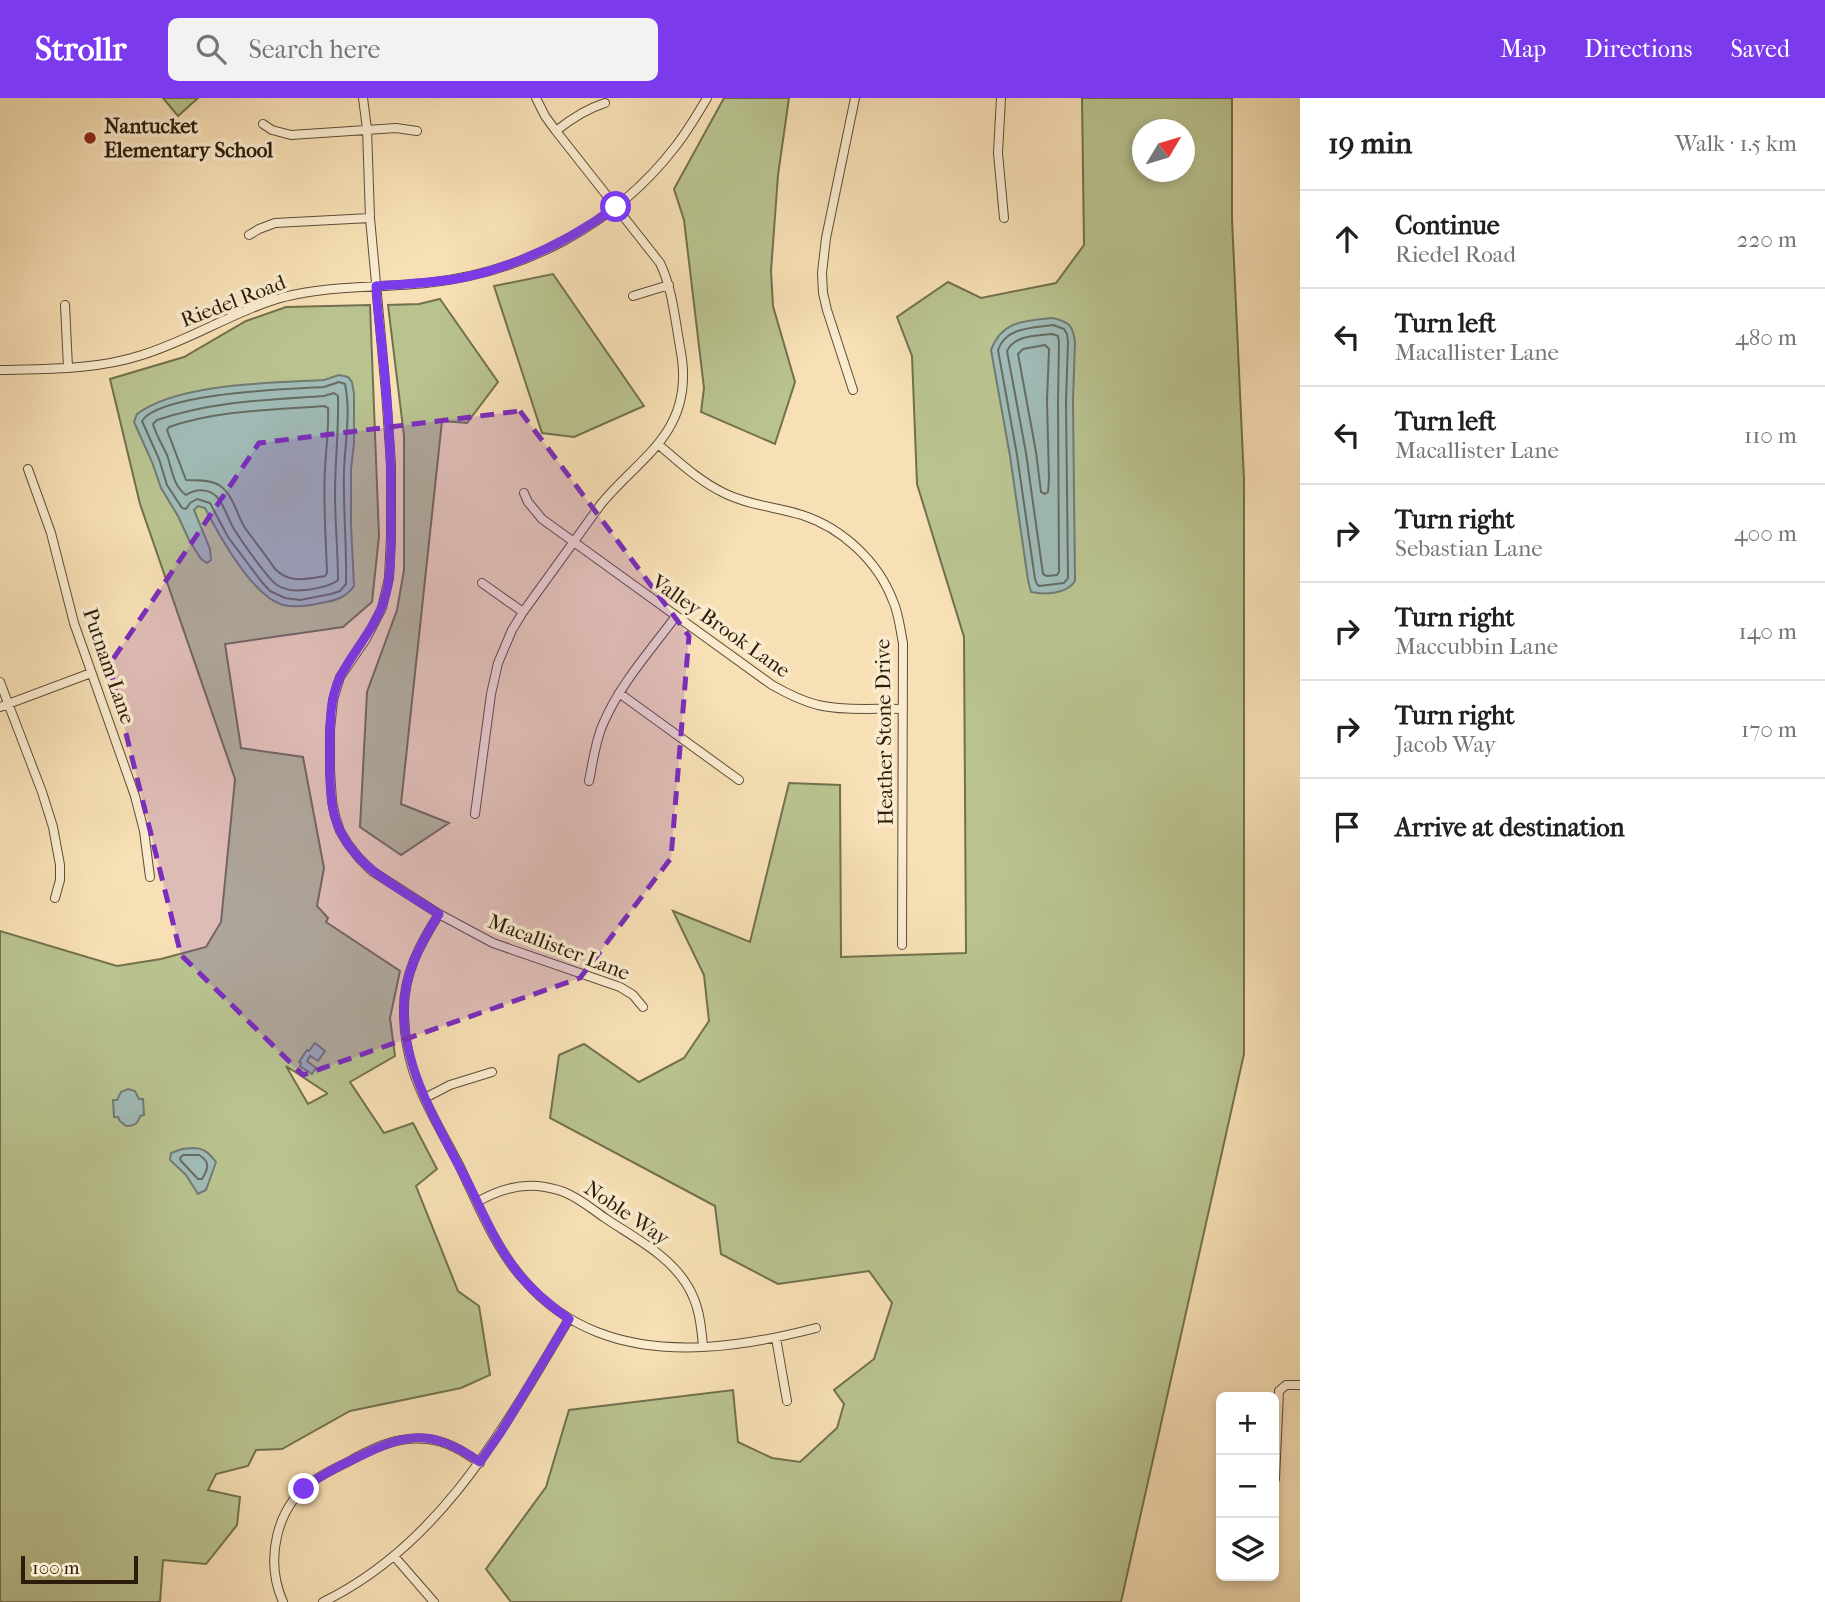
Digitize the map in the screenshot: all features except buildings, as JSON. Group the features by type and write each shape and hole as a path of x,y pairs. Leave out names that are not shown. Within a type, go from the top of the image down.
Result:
{"street":[{"name":"Macallister Lane","path":"363,98 367,129 370,218 391,464 391,536 389,579 382,608 336,689 330,730 332,801 335,816 340,831 372,871 439,914 493,943 620,987 633,995 643,1007"},
{"path":"475,814 494,677 504,647 523,612 612,491 659,445 675,418 683,386 683,369 669,285 664,272 652,252 556,131 536,98"},
{"name":"Riedel Road","path":"0,370 93,366 141,356 238,313 285,297 308,292 427,283 491,271 519,262 569,239 616,207 638,188 675,147 706,98"},
{"path":"853,390 827,310 822,273 826,238 855,98"},
{"path":"1001,98 998,153 1004,218"},
{"path":"556,131 589,108 606,103"},
{"path":"263,124 272,130 291,135 396,128 417,131"},
{"path":"249,235 275,223 370,218"},
{"path":"633,296 669,285"},
{"path":"65,305 68,368"},
{"name":"Heather Stone Drive","path":"659,445 698,478 726,494 790,511 841,534 864,556 885,584 894,602 902,643 902,945"},
{"name":"Putnam Lane","path":"28,469 51,533 74,623 135,796 144,831 150,877"},
{"name":"Valley Brook Lane","path":"524,493 534,511 573,542 772,685 818,705 903,709"},
{"path":"482,583 523,612"},
{"path":"589,781 598,739 606,718 619,694 676,616"},
{"path":"4,706 91,673"},
{"path":"0,682 4,706 42,792 53,827 60,865 60,880 55,898"},
{"path":"619,694 739,780"},
{"path":"439,914 416,954 408,979 404,1001 408,1053 425,1098 500,1247 513,1267 537,1294 569,1319 597,1333 635,1343 673,1348 732,1345 776,1339 816,1328"},
{"path":"425,1098 450,1085 492,1072"},
{"name":"Noble Way","path":"477,1202 501,1191 523,1186 557,1190 576,1199 663,1258 680,1275 699,1310 702,1346"},
{"path":"323,1602 372,1574 436,1515 501,1432 569,1319"},
{"path":"776,1339 787,1401"},
{"path":"1276,1455 1279,1391 1286,1385 1300,1385"},
{"path":"283,1602 274,1568 277,1535 289,1507 314,1480 379,1446 408,1438 449,1444 480,1462"},
{"path":"394,1556 434,1602"}],"highlighted area":[{"path":"520,411 689,636 671,858 580,978 303,1075 181,955 109,665 259,443"}],"green space":[{"path":"163,98 198,98 178,116"},
{"path":"724,98 789,98 778,175 771,271 773,306 795,382 775,444 701,412 704,388 684,220 674,189"},
{"path":"1082,98 1232,98 1232,219 1244,480 1244,1054 1121,1602 511,1602 486,1569 546,1487 569,1410 733,1390 738,1442 772,1458 800,1462 837,1428 844,1404 834,1390 874,1359 892,1303 869,1271 778,1284 721,1254 715,1206 550,1118 559,1055 584,1044 639,1082 684,1058 709,1021 704,975 673,911 750,942 789,783 840,785 841,957 966,953 964,637 917,484 912,356 897,317 948,282 981,298 1056,283 1084,245"},
{"path":"553,274 644,406 574,437 542,433 494,286"},
{"path":"440,299 498,382 467,423 442,421 401,804 449,823 401,855 360,827 367,692 397,610 404,570 404,436 388,305 419,304"},
{"path":"370,305 379,536 372,602 343,627 225,644 241,748 303,757 324,868 317,906 328,918 326,922 400,971 390,1018 395,1056 350,1082 384,1133 413,1123 437,1169 416,1186 458,1291 479,1306 490,1375 461,1388 350,1411 282,1449 256,1450 248,1466 216,1474 208,1490 240,1497 237,1525 206,1564 163,1560 160,1602 0,1602 0,931 117,966 161,959 206,947 221,922 235,779 140,504 110,379 184,357 246,321 286,307","holes":["286,1066 327,1093 308,1104"]}],"water":[{"path":"1053,318 1069,325 1075,342 1075,581 1067,589 1043,593 1031,592 1028,580 991,350 1008,327"},
{"path":"339,375 348,377 352,382 354,394 351,524 354,586 343,596 331,601 302,606 283,605 271,599 248,577 205,508 198,506 194,510 210,549 211,560 207,563 201,559 161,488 134,422 137,414 155,404 201,390 324,380"},
{"path":"315,1043 325,1051 318,1061 310,1056 307,1061 316,1068 312,1074 300,1066 299,1062"},
{"path":"128,1089 135,1091 139,1099 143,1099 144,1115 131,1126 126,1126 118,1117 114,1117 113,1100 117,1100 121,1092"},
{"path":"193,1148 206,1152 216,1162 206,1190 198,1194 186,1175 170,1160 171,1153"}],"place":[{"name":"Nantucket Elementary School","path":"90,138"}],"route":[{"path":"304,1489 314,1480 379,1446 408,1438 425,1438 449,1444 480,1462 569,1319 524,1280 500,1247 418,1083 405,1039 404,1001 416,954 439,914 372,871 340,831 332,801 331,715 340,677 375,623 382,608 389,579 391,464 376,286 460,278 519,262 569,239 616,207"}]}
